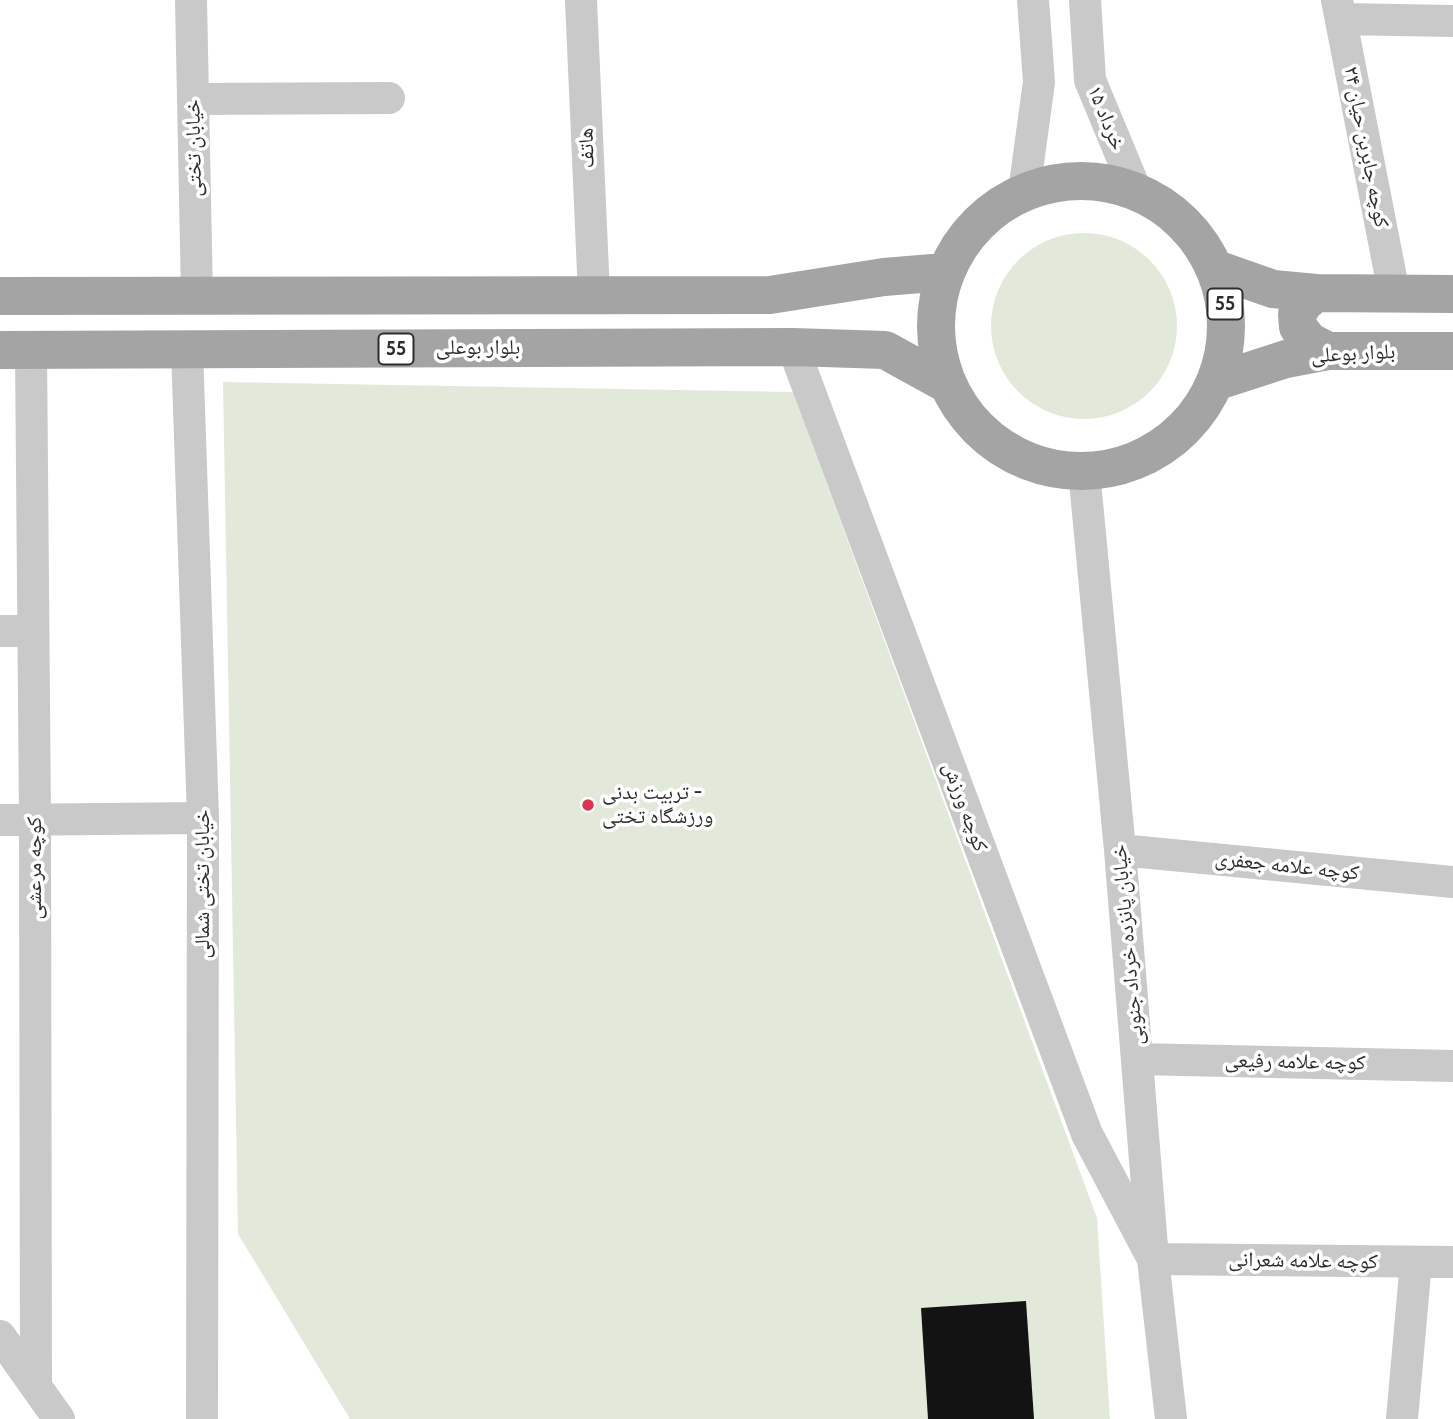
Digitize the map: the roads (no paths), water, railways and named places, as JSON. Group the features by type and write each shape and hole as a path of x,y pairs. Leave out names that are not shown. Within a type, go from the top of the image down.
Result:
{"main road":[{"name":"55","path":"1061,181 1099,181 1136,191 1169,209 1196,236 1216,269 1226,306 1226,345 1216,382 1194,418 1163,446 1125,464 1084,471 1041,466 1002,448 970,420 947,384 937,347 936,309 945,272 964,239 991,211 1024,192 1061,181"},
{"name":"55","path":"1216,269 1273,289 1316,293 1453,294"},
{"path":"0,296 770,295 884,277 945,272"},
{"path":"1316,293 1304,303 1297,314 1298,327 1309,341 1328,351"},
{"path":"770,295 784,302 783,327 778,347"},
{"name":"بلوار بوعلی","path":"15,350 778,347 885,350 947,384"},
{"name":"بلوار بوعلی","path":"1216,382 1286,359 1328,351 1453,351"}],"street":[{"name":"خیابان تختی","path":"191,0 197,296"},
{"name":"هاتف","path":"581,0 594,295"},
{"path":"1024,192 1039,82 1033,0"},
{"name":"۱۵ خرداد","path":"1085,0 1090,80 1136,191"},
{"path":"1340,10 1453,21"},
{"name":"کوچه جابربن حیان ۲۴","path":"1340,10 1394,293"},
{"path":"193,99 389,98"},
{"name":"کوچه ورزش","path":"778,347 1087,1134 1153,1259"},
{"name":"خیابان تختی شمالی","path":"187,349 204,818 202,1419"},
{"name":"کوچه مرعشی","path":"15,350 32,631 36,1386"},
{"name":"خیابان پانزده خرداد جنوبی","path":"1084,471 1120,850 1153,1259 1171,1419"},
{"path":"0,631 32,631"},
{"path":"0,820 204,818"},
{"name":"کوچه علامه جعفری","path":"1120,850 1453,882"},
{"name":"کوچه علامه رفیعی","path":"1137,1059 1453,1066"},
{"name":"کوچه علامه شعرانی","path":"1153,1259 1453,1262"},
{"path":"1402,1419 1416,1262"},
{"path":"0,1336 59,1419"}],"place":[{"name":"تربیت بدنی - ورزشگاه تختی","path":"588,805"}]}
